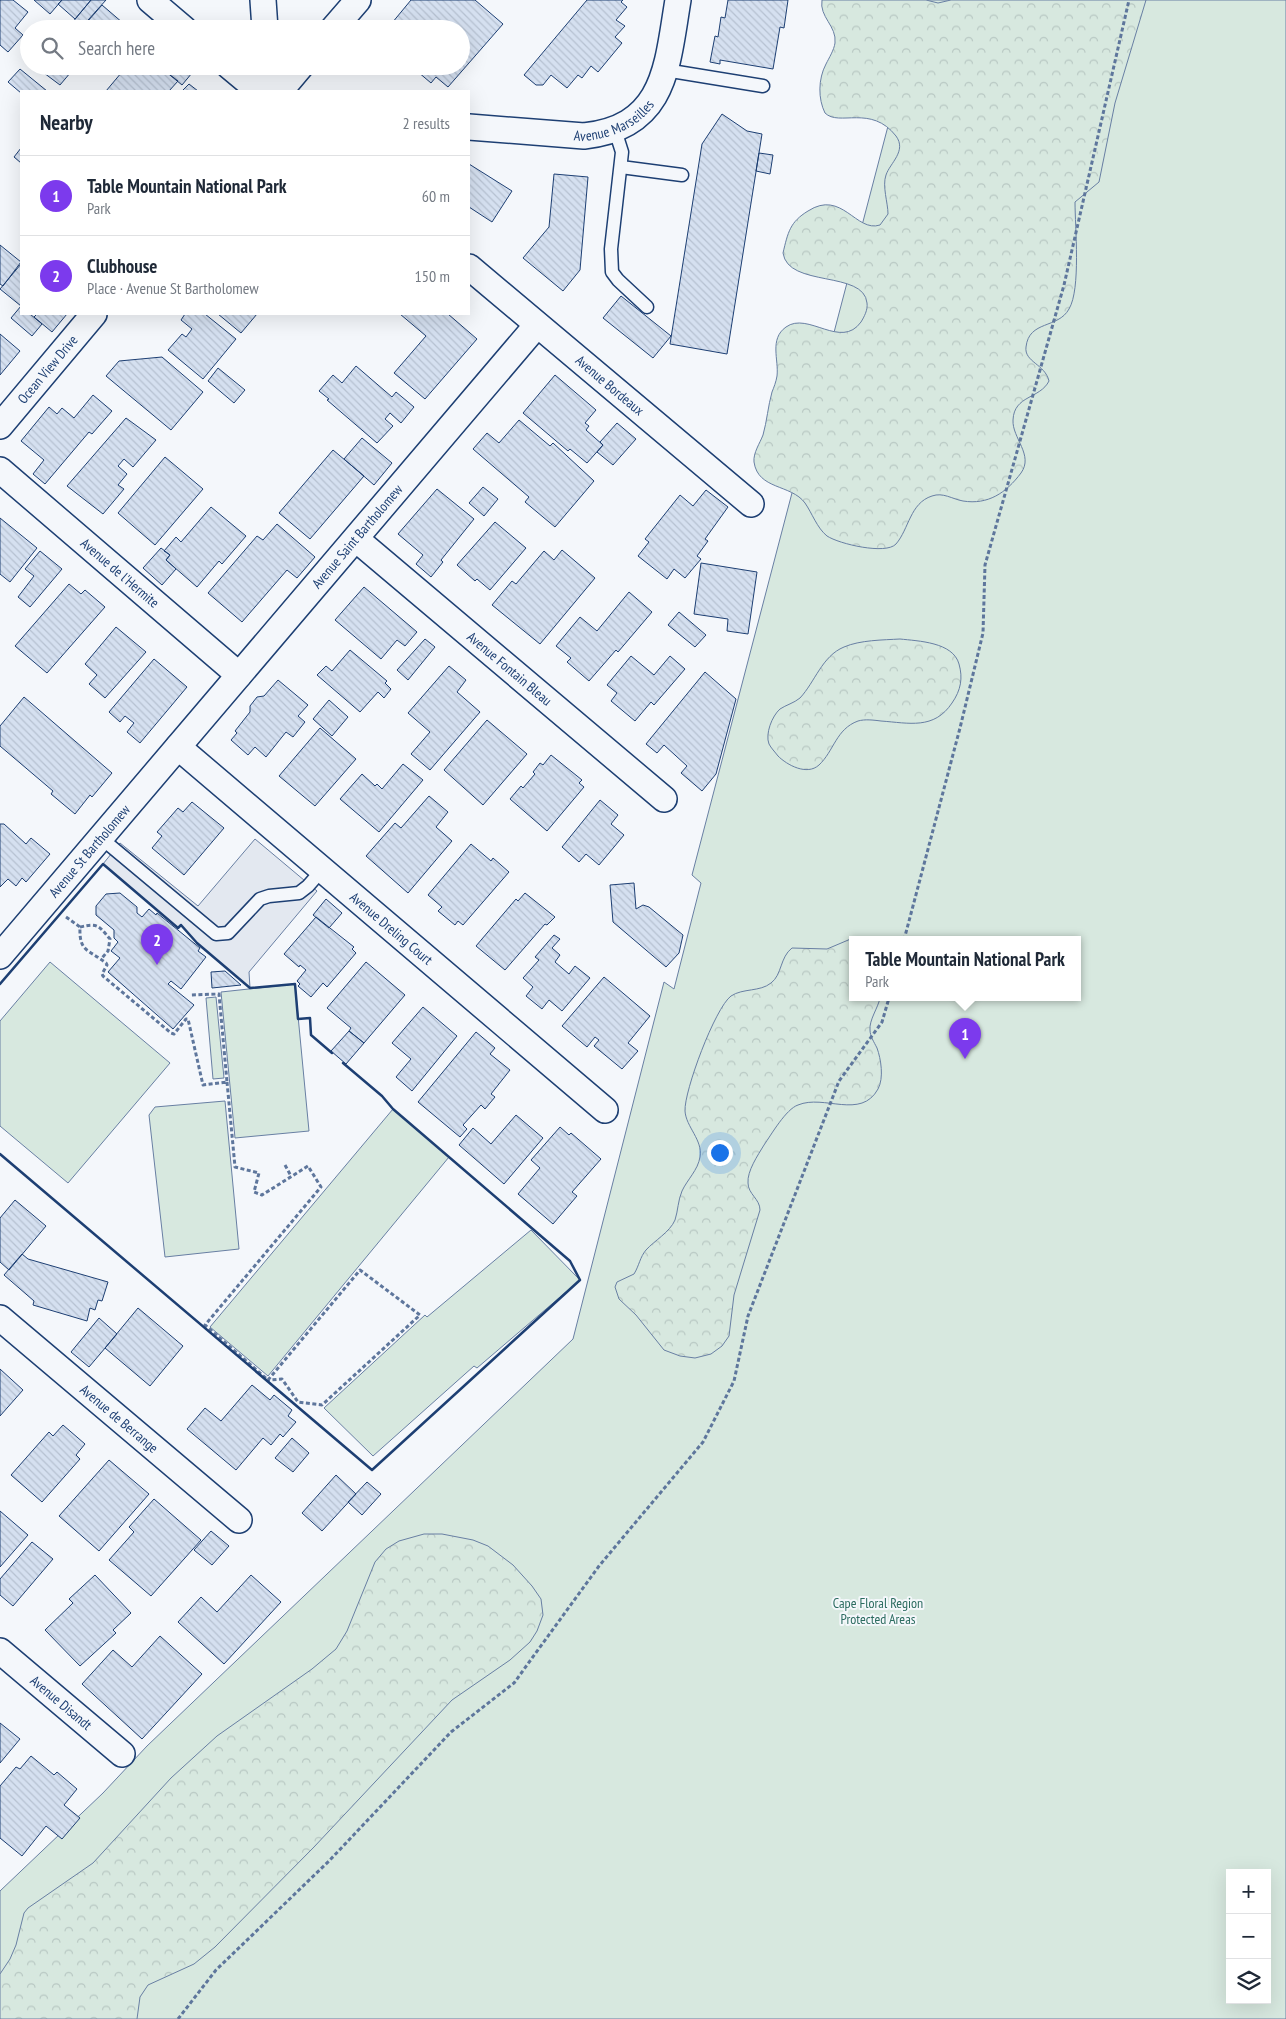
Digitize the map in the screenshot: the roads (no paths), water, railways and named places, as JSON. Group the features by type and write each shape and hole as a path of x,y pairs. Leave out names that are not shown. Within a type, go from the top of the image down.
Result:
{"street":[{"path":"150,0 173,20"},
{"path":"263,0 265,20"},
{"path":"341,20 358,0"},
{"name":"Avenue Marseilles","path":"470,127 565,136 600,134 615,130 640,114 657,92 665,70 678,0"},
{"path":"240,75 258,90"},
{"path":"269,75 270,90"},
{"path":"281,90 293,75"},
{"name":"Avenue Bordeaux","path":"470,268 751,504"},
{"name":"Ocean View Drive","path":"0,426 93,315"},
{"name":"Avenue Saint Bartholomew","path":"178,747 537,325"},
{"name":"Avenue de l'Hermite","path":"0,470 239,675"},
{"name":"Avenue Fontain Bleau","path":"356,538 664,799"},
{"name":"Avenue St Bartholomew","path":"0,956 178,747"},
{"name":"Avenue Dreling Court","path":"178,747 605,1110"},
{"name":"Avenue de Berrange","path":"0,1318 239,1520"},
{"name":"Avenue Disandt","path":"0,1651 122,1754"}],"lane":[{"path":"665,70 763,86"},
{"path":"615,130 622,152 611,249 612,272 647,307"},
{"path":"621,167 682,175"},
{"path":"101,838 216,934 228,933 256,902 264,896 304,890 322,870"}],"place":[{"name":"Clubhouse","path":"157,965"},
{"name":"Table Mountain National Park","path":"965,1059"}],"park label":[{"name":"Cape Floral Region Protected Areas","path":"878,1612"}]}
